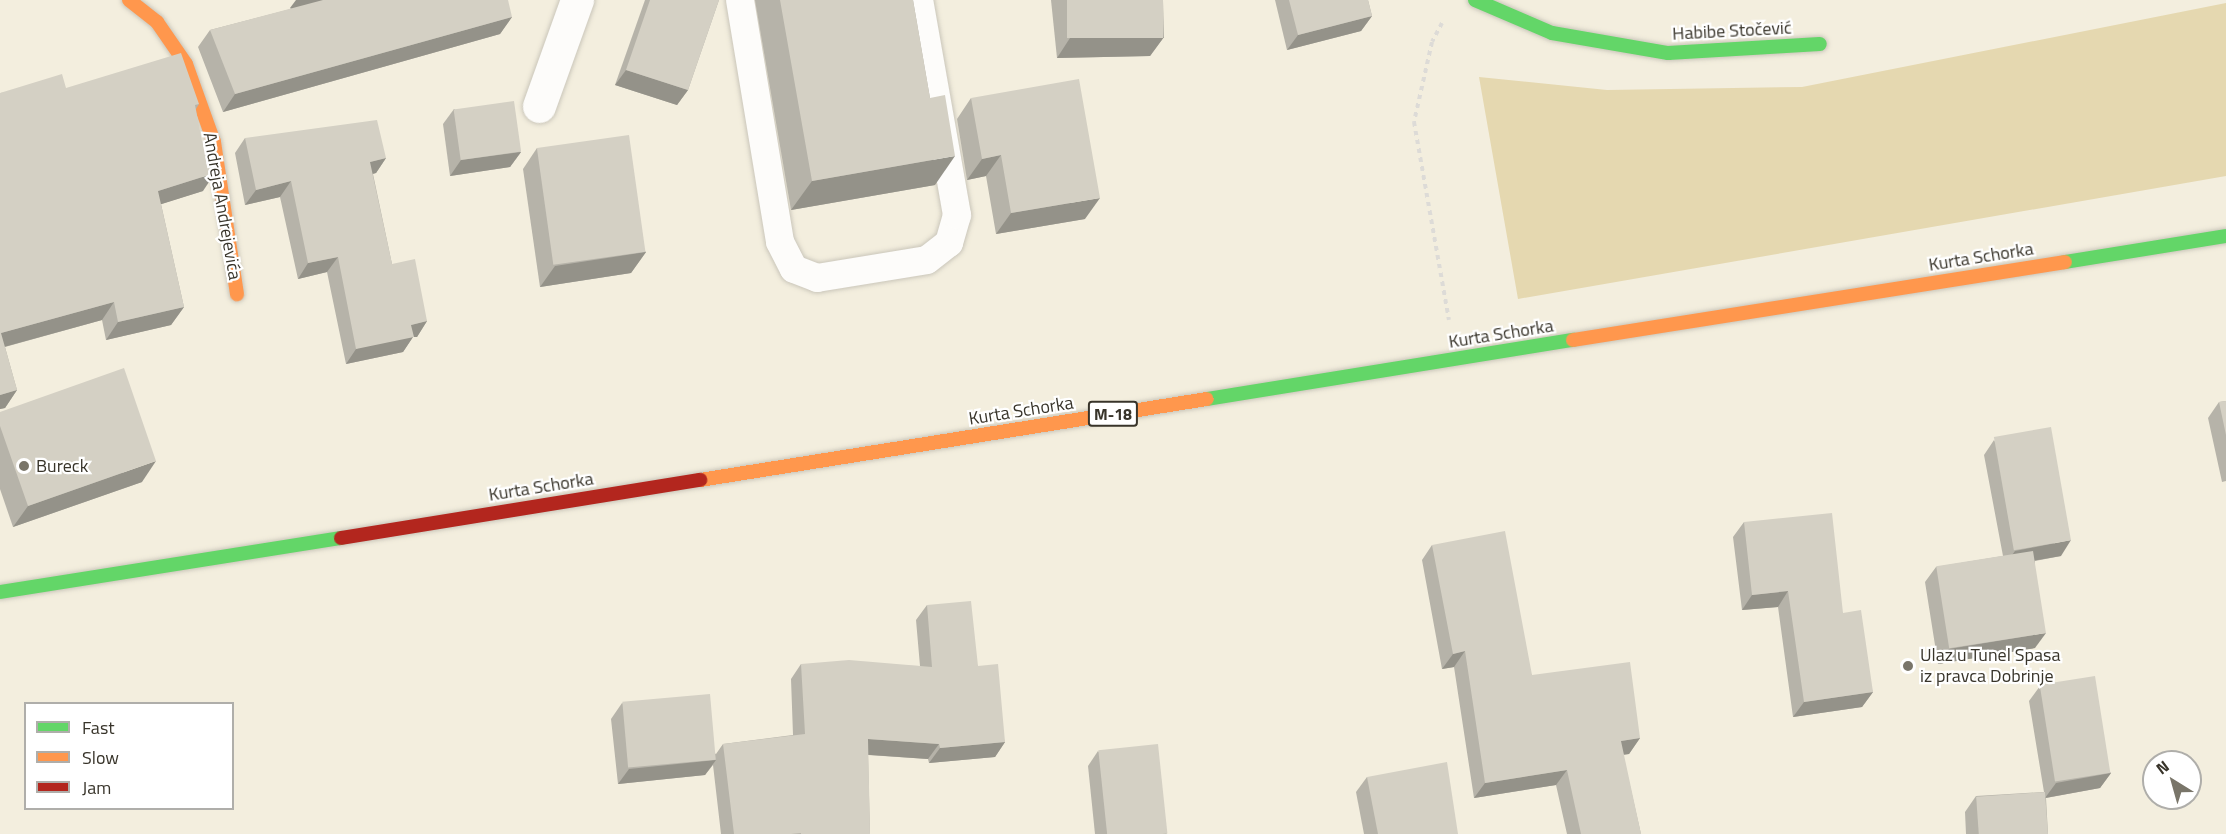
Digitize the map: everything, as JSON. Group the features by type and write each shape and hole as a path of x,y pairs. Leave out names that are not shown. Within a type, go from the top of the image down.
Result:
{"main road":[{"name":"Andreja Andrejevića","path":"129,0 157,22 186,64 214,142 237,294"},
{"name":"Habibe Stočević","path":"1475,0 1552,33 1668,53 1820,44"},
{"name":"Kurta Schorka","path":"0,592 2226,236"}],"street":[{"path":"539,106 577,0"}],"lane":[{"path":"740,0 780,242 794,269 818,278 927,260 949,243 957,215 919,0"}],"path":[{"path":"1443,21 1432,42 1414,122 1455,360"}],"shaded area":[{"path":"2226,3 2226,176 1518,299 1479,77 1607,90 1802,87"}],"building":[{"path":"323,0 508,0 512,17 235,94 210,30"},
{"path":"650,0 719,0 688,90 626,70"},
{"path":"780,0 913,0 930,98 945,95 955,156 812,181"},
{"path":"1067,0 1163,0 1163,38 1067,38"},
{"path":"1289,0 1368,0 1372,16 1298,35"},
{"path":"181,53 199,104 195,105 202,141 210,140 215,173 158,191 184,307 118,322 114,302 1,333 17,390 0,395 0,93 62,74 66,88"},
{"path":"1079,79 1100,198 1011,213 1001,155 982,159 971,98"},
{"path":"514,101 521,152 461,160 454,109"},
{"path":"377,120 386,158 370,162 392,264 415,259 427,321 411,325 414,337 356,349 338,257 308,263 291,181 256,190 245,138"},
{"path":"629,135 645,252 553,265 537,148"},
{"path":"124,368 156,461 28,506 0,426 0,412"},
{"path":"2226,401 2226,435 2219,402"},
{"path":"2051,427 2071,540 2014,550 1994,437"},
{"path":"1832,513 1843,613 1861,610 1873,692 1804,702 1788,591 1752,595 1744,522"},
{"path":"1505,531 1532,675 1630,662 1640,738 1621,741 1641,834 1581,834 1567,770 1485,783 1465,651 1453,654 1432,545"},
{"path":"2033,551 2046,633 1949,648 1936,566"},
{"path":"971,601 978,666 998,664 1005,742 940,748 939,744 868,739 870,834 734,834 723,744 805,734 801,664 849,660 932,667 927,605"},
{"path":"2095,676 2110,773 2055,782 2040,685"},
{"path":"710,694 716,760 628,767 622,702"},
{"path":"1158,744 1167,834 1107,834 1098,750"},
{"path":"1447,762 1458,834 1378,834 1367,777"},
{"path":"2045,792 2048,834 1979,834 1976,797"}],"traffic: fast":[{"path":"1475,0 1552,33 1668,53 1820,44"},
{"path":"2065,262 2226,236"},
{"path":"1207,399 1573,340"},
{"path":"0,592 341,538"}],"traffic: slow":[{"path":"129,0 157,22 186,64 214,142 237,294"},
{"path":"1573,340 2065,262"},
{"path":"700,480 1207,399"}],"traffic: jam":[{"path":"341,538 700,480"}],"place":[{"name":"Bureck","path":"24,466"},
{"name":"Ulaz u Tunel Spasa iz pravca Dobrinje","path":"1908,666"}]}
